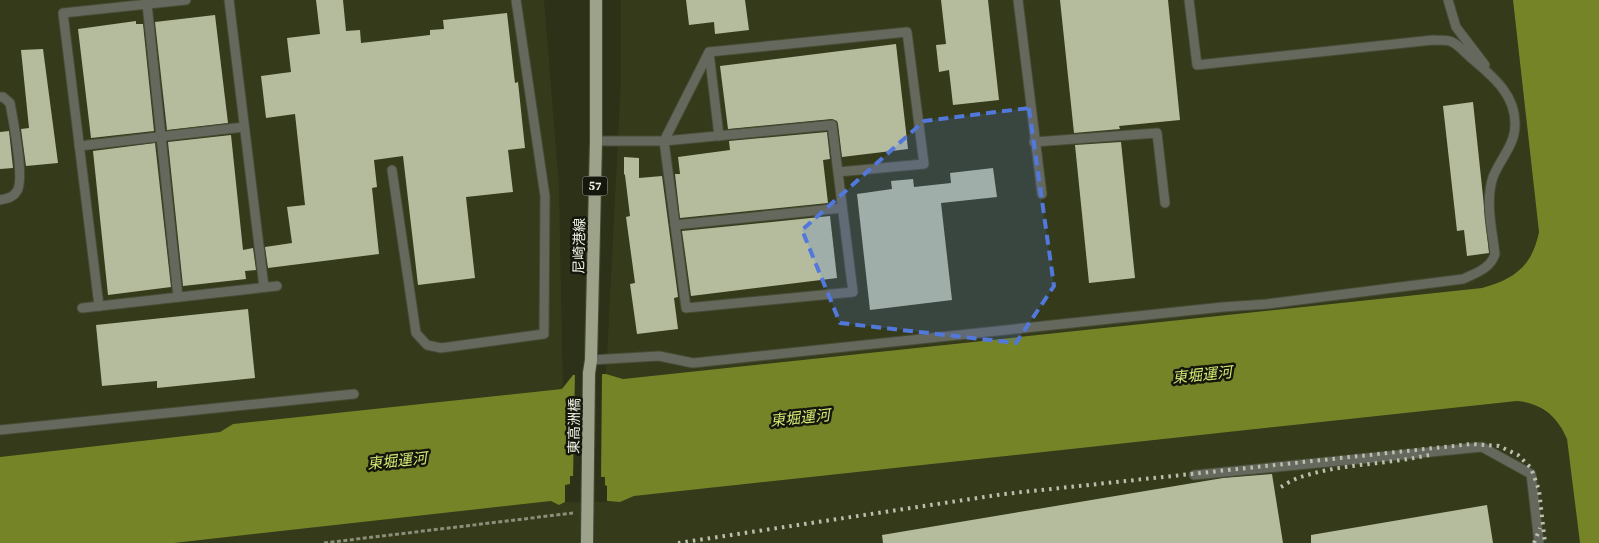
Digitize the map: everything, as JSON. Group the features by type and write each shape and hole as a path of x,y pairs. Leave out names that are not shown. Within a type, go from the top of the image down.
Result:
{"main road":[{"name":"尼崎港線","path":"589,373 591,360 596,141 596,0"},
{"name":"東高洲橋","path":"588,511 589,373"},
{"name":"57","path":"587,543 588,511"}],"lane":[{"path":"99,306 63,13 186,0"},
{"path":"228,0 264,288"},
{"path":"392,170 416,333 427,345 441,348 544,334 545,196 516,0"},
{"path":"1018,0 1034,142 1042,194"},
{"path":"1189,0 1197,65 1433,40 1451,41 1494,78"},
{"path":"591,360 659,356 693,363 1213,308 1267,304 1463,279 1484,269 1493,261 1495,254 1490,206 1492,180 1499,164 1510,148 1515,125 1512,107 1505,91 1456,27 1448,0"},
{"path":"147,4 178,297"},
{"path":"709,52 907,32 924,164 838,172"},
{"path":"596,141 664,141 832,125 853,292 686,308 664,141 709,52"},
{"path":"709,52 719,136"},
{"path":"0,97 4,97 10,103 20,178 18,191 11,197 0,200"},
{"path":"79,146 244,127"},
{"path":"1034,142 1157,133 1165,203"},
{"path":"675,225 842,208"},
{"path":"82,308 277,286"},
{"path":"0,430 354,394"},
{"path":"1194,475 1482,447 1531,474 1539,543"}],"path":[{"path":"324,543 588,511"}],"highlighted area":[{"path":"1029,108 1054,286 1016,343 840,323 802,230 924,121"}],"shaded area":[{"path":"0,0 544,0 559,184 563,389 233,424 220,432 0,457"},
{"path":"621,0 1513,0 1539,232 1535,249 1528,262 1516,274 1482,288 623,379 606,374 621,80"},
{"path":"1517,401 1532,402 1553,417 1562,427 1567,439 1580,543 174,543 551,501 559,505 565,502 620,502 634,496"}],"water":[{"name":"東堀運河","path":"1513,0 1599,0 1599,543 1580,543 1567,439 1559,424 1548,412 1541,408 1526,402 1517,401 634,496 620,502 607,501 605,477 570,476 570,484 565,485 565,502 559,505 551,501 174,543 0,543 0,457 220,432 233,424 562,389 573,375 606,374 623,379 1482,288 1494,284 1513,275 1527,262 1536,244 1539,232"}],"pier":[{"path":"575,373 602,373 601,479 573,479"}],"building":[{"path":"316,0 343,0 346,31 360,30 361,43 430,35 430,30 444,29 443,20 507,13 515,83 518,82 525,148 508,150 513,192 466,197 475,278 418,285 403,156 374,160 377,187 372,188 379,254 268,268 265,247 292,243 287,207 305,205 295,114 266,118 261,76 291,72 287,38 320,34"},
{"path":"686,0 745,0 749,30 715,34 714,22 689,25"},
{"path":"941,0 988,0 999,100 953,105 949,70 939,72 936,45 946,44"},
{"path":"1060,0 1168,0 1180,120 1119,126 1120,129 1074,133"},
{"path":"215,15 228,123 167,130 155,22"},
{"path":"136,21 136,24 143,24 154,131 91,138 78,29"},
{"path":"896,44 908,149 842,157 838,124 837,121 832,119 728,129 720,66"},
{"path":"43,49 58,163 26,166 21,129 29,128 21,50"},
{"path":"1473,102 1489,253 1467,256 1464,230 1457,231 1443,106"},
{"path":"9,131 13,168 0,169 0,132"},
{"path":"827,132 830,159 823,160 828,203 680,218 675,174 680,174 678,157 730,150 729,141"},
{"path":"231,135 243,250 253,248 256,270 245,271 246,279 183,286 168,142"},
{"path":"1121,142 1135,278 1089,283 1075,145"},
{"path":"155,143 171,287 108,295 93,151"},
{"path":"624,157 639,158 639,178 662,176 678,297 674,298 678,329 637,334 630,284 635,283 626,217 630,216 624,174"},
{"path":"993,168 997,197 941,203 952,300 870,310 857,194 892,189 891,181 913,179 914,187 951,183 950,173"},
{"path":"830,216 837,278 691,296 682,231"},
{"path":"248,309 255,378 157,388 157,381 102,386 96,325"},
{"path":"1272,474 1283,543 883,543 882,535 1223,478"},
{"path":"1487,505 1493,543 1311,543 1311,535"}],"railway":[{"path":"678,543 1004,494 1472,444 1499,446 1518,455 1531,468 1539,490 1545,543"},
{"path":"1281,487 1298,478 1331,469 1433,454"},
{"path":"1534,543 1540,528"}]}
